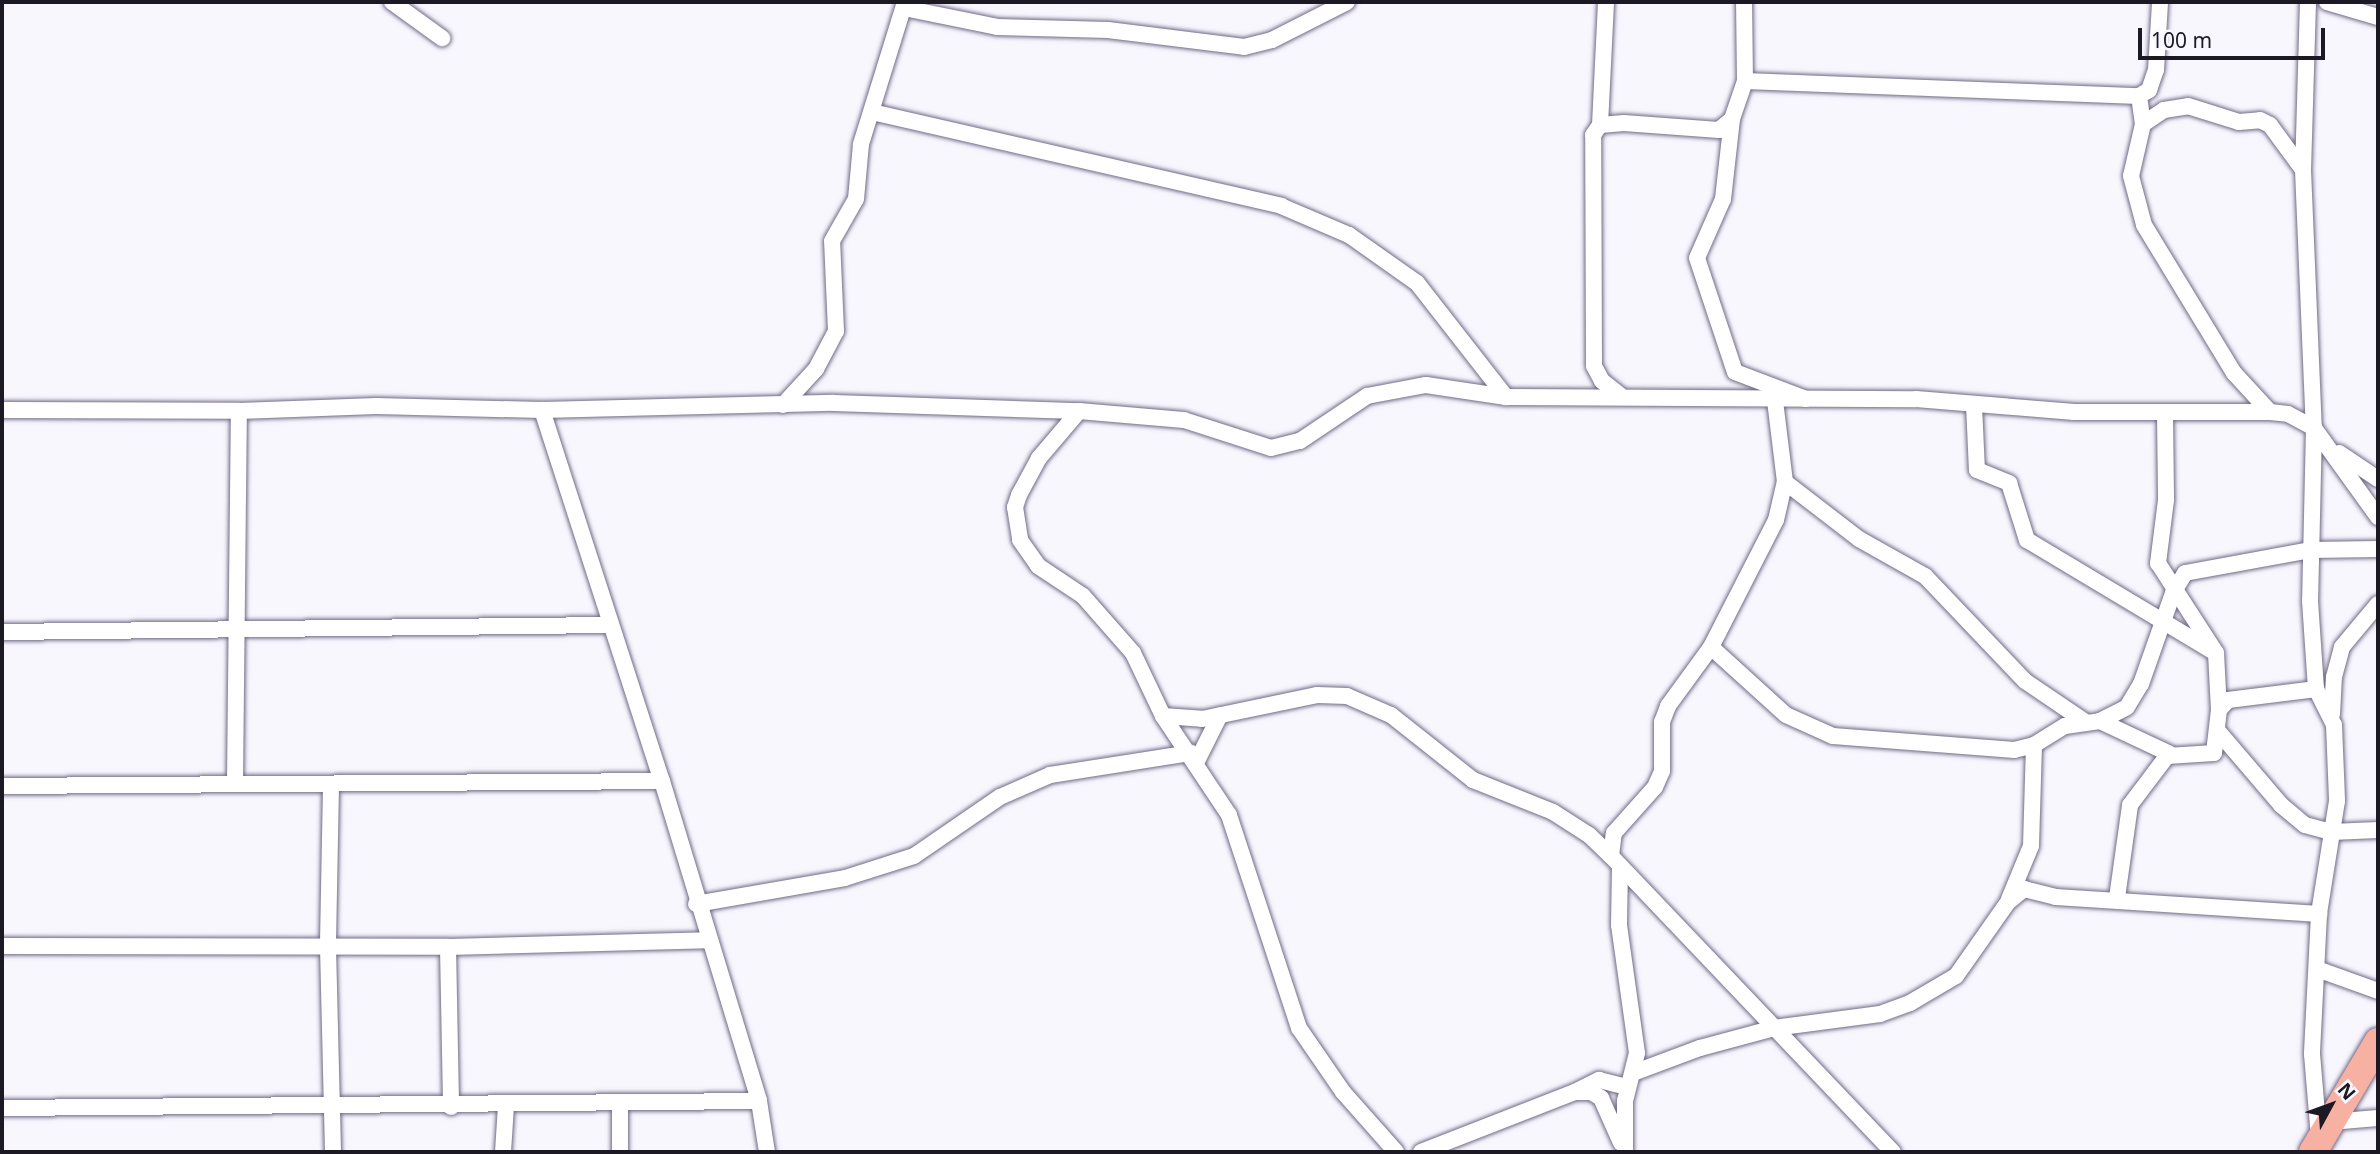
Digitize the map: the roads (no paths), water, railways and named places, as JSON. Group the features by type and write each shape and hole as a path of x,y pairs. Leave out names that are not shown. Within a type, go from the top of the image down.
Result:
{"highway":[{"path":"2320,1138 2378,1042"}],"street":[{"path":"392,2 443,38"},
{"path":"783,405 816,369 836,331 839,316 829,254 856,200 861,145 905,5 997,27 1108,30 1244,47 1272,40 1347,2"},
{"path":"1606,2 1600,125 1592,148 1594,366 1602,381 1620,395"},
{"path":"1744,2 1745,81 1732,119 1723,199 1697,258 1735,372 1808,400"},
{"path":"1745,81 2140,96 2149,90 2156,70 2160,2"},
{"path":"2308,2 2304,170 2314,428 2310,550 2316,690 2332,714"},
{"path":"2327,2 2378,17"},
{"path":"2140,96 2143,124 2131,176 2144,225 2234,373 2270,412"},
{"path":"2143,124 2164,110 2188,106 2239,122 2260,120 2270,125 2304,170"},
{"path":"872,112 1281,206 1349,235 1390,260 1417,283 1506,397"},
{"path":"1600,125 1624,123 1719,130 1732,119"},
{"path":"2,410 239,411 376,406 542,410 783,405 1079,411 1184,420 1271,448 1300,441 1355,403 1395,388 1426,385 1506,397 1620,395 1774,400 1916,399 1974,405 2165,414 2270,412 2288,414 2314,428 2334,449 2378,517"},
{"path":"1624,1152 1630,1080 1637,1053 1619,925 1614,833 1655,787 1662,771 1662,722 1668,706 1711,647 1759,559 1785,482 1774,400"},
{"path":"1974,405 1977,470 2009,483 2027,540 2162,624 2216,653"},
{"path":"542,410 662,781 696,904 758,1101 767,1152"},
{"path":"235,782 239,411"},
{"path":"1079,411 1029,474 1015,507 1016,530 1038,566 1083,596 1133,653 1163,716 1194,757 1229,815 1298,1028 1342,1092 1396,1152"},
{"path":"2165,414 2166,499 2158,563 2173,593 2216,653 2219,710 2212,755"},
{"path":"2334,449 2378,479"},
{"path":"1785,482 1859,539 1925,576 2025,681 2092,721 2170,754 2212,755 2248,769"},
{"path":"1711,647 1786,715 1833,736 1973,749 2014,750 2034,745 2065,726 2121,712 2132,700 2173,593 2185,573 2310,550 2378,549"},
{"path":"2378,604 2342,647 2334,677 2332,714 2337,801 2319,914 2312,1054 2320,1138 2378,1118"},
{"path":"2,632 611,625"},
{"path":"2219,710 2228,700 2316,690"},
{"path":"1163,716 1220,715 1317,695 1361,700 1391,715 1473,780 1553,812 1590,835 1893,1152"},
{"path":"1194,757 1220,715"},
{"path":"2217,730 2248,769 2297,820 2331,832 2378,830"},
{"path":"1422,1152 1599,1080 1630,1080 1700,1048 1774,1028 1880,1014 1940,989 1956,976 2008,902 2024,865 2031,846 2034,745"},
{"path":"2117,898 2130,805 2170,754"},
{"path":"696,904 845,878 914,856 1000,797 1050,775 1194,757"},
{"path":"2,786 235,782 331,786 662,781"},
{"path":"331,786 328,947 333,1152"},
{"path":"2024,865 2040,889 2056,897 2117,898 2319,914"},
{"path":"2008,902 2024,890 2040,889"},
{"path":"2,946 448,947 708,940"},
{"path":"448,947 451,1107"},
{"path":"2316,970 2378,990"},
{"path":"1575,1092 1601,1098 1624,1152"},
{"path":"2,1108 330,1103 451,1107 758,1101"},
{"path":"620,1103 620,1152"},
{"path":"503,1152 506,1105"}]}
